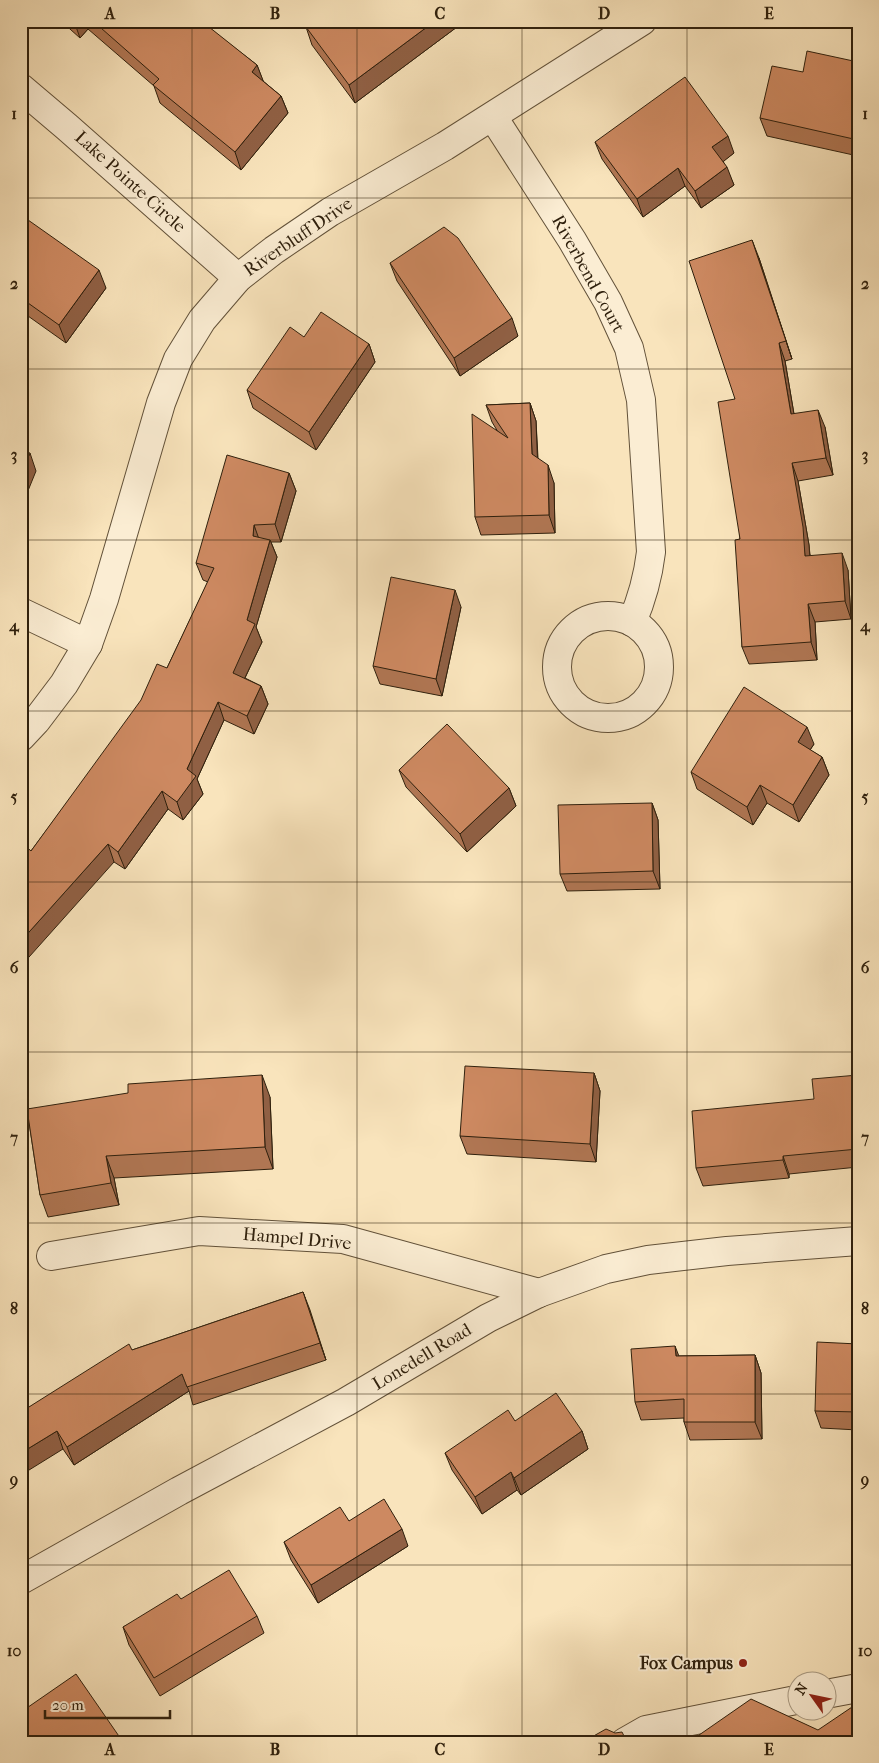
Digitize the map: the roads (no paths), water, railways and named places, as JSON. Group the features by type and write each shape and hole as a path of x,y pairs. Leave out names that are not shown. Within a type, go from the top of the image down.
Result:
{"street":[{"name":"Riverbluff Drive","path":"21,736 36,721 64,684 88,644 107,591 161,403 178,359 202,320 238,278 274,250 330,212 493,117 642,21"},
{"name":"Lake Pointe Circle","path":"21,88 238,278"},
{"name":"Riverbend Court","path":"493,117 572,240 608,302 629,348 641,400 651,552 642,600 632,622"},
{"path":"21,612 88,644"},
{"name":"Hampel Drive","path":"51,1256 199,1231 343,1239 539,1293"},
{"name":"Lonedell Road","path":"21,1580 179,1491 346,1402 488,1318 539,1293 606,1269 648,1260 737,1250 858,1241"},
{"path":"836,1692 858,1688"},
{"path":"625,1742 646,1730 786,1702"}],"place":[{"name":"Fox Campus","path":"743,1663"}]}
